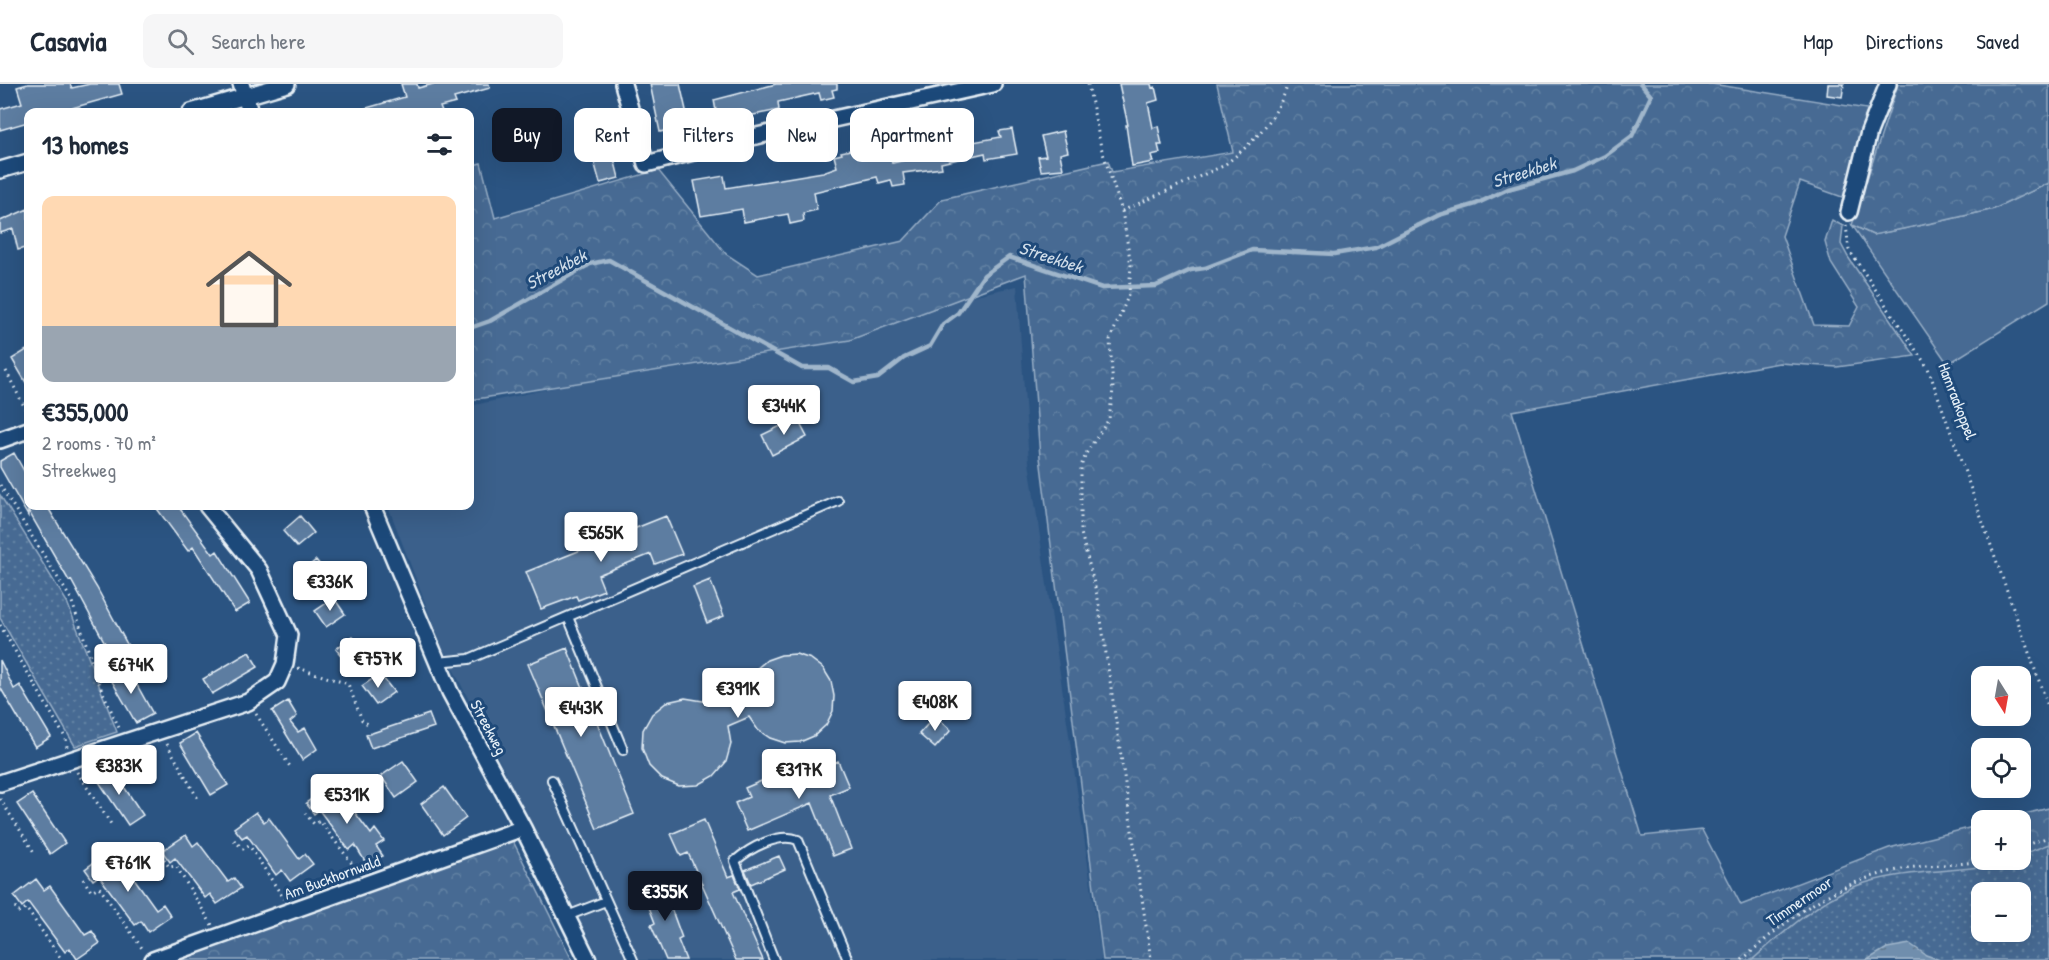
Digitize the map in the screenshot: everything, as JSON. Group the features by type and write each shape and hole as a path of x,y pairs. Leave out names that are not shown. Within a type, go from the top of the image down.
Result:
{"street":[{"path":"200,108 243,90 286,84"},
{"path":"623,84 646,165 752,137 993,84"},
{"path":"1849,212 1869,132 1888,84"},
{"path":"243,90 249,108"},
{"path":"0,170 24,163"},
{"path":"0,440 24,431"},
{"path":"0,783 248,702 277,682 285,664 289,635 259,570 210,510"},
{"name":"Streekweg","path":"374,510 435,662 523,828 588,960"},
{"name":"Am Buckhornwald","path":"151,960 523,828"}],"lane":[{"path":"435,662 469,659 838,501"},
{"path":"568,617 623,750"},
{"path":"552,780 633,960"},
{"path":"774,960 735,861 744,853 785,836 798,840 848,960"},
{"path":"567,916 606,901"}],"path":[{"path":"1088,84 1101,147 1122,211 1130,274 1130,294 1110,340 1113,390 1109,419 1087,452 1081,466 1081,534 1098,599 1151,960"},
{"path":"1122,211 1223,166 1269,124 1288,84"},
{"name":"Hamraakoppel","path":"1849,212 1845,239 1848,250 1928,368 2049,709"},
{"path":"6,371 24,406"},
{"path":"0,485 70,599 101,688 126,743"},
{"path":"0,625 66,739 70,762 113,827"},
{"path":"285,664 348,684 362,720 369,725"},
{"path":"248,702 291,768"},
{"path":"160,732 198,799"},
{"path":"0,799 34,852"},
{"path":"305,813 314,824 320,821 367,884"},
{"path":"2031,843 2049,837"},
{"path":"234,840 243,849 249,845 292,910"},
{"path":"164,860 169,867 176,866 219,936"},
{"name":"Timmermoor","path":"1742,960 1785,922 1848,883 1904,868 1971,861"},
{"path":"82,879 92,891 99,886 151,960"},
{"path":"15,907 19,912 26,908 62,960"}],"shaded area":[{"path":"1017,286 1029,462 1102,960 600,960 442,647 390,510 474,510 474,405"}],"green space":[{"path":"1217,84 1712,84 1867,109 1845,198 1800,182 1782,236 1814,325 1849,326 1859,307 1831,263 1825,242 1832,220 1843,226 1841,244 1848,257 1915,356 1837,367 1779,363 1512,411 1642,836 1702,830 1741,905 1889,848 1971,828 1971,870 2031,870 2031,812 2049,808 2049,960 1103,960 1040,457 1026,274 850,340 474,399 474,165 481,163 495,218 658,170 726,254 758,275 903,241 942,199 1108,161 1112,172 1233,152"},
{"path":"1898,84 2049,84 2049,183 1994,209 1942,221 1873,235 1852,225"},
{"path":"2049,183 2049,301 1948,364 1852,225 1873,235 1942,221 1994,209"},
{"path":"0,495 67,602 117,732 75,746 0,618"},
{"path":"511,837 572,960 175,960"},
{"path":"2049,844 2049,960 1752,960 1812,910 1839,894 1867,882 1926,872 1971,868 1971,870 2031,870 2031,851"}],"water":[{"path":"1910,944 1926,955 1940,960 1867,960 1887,948"}],"building":[{"path":"28,84 70,84 72,88 90,84 119,84 122,94 72,108 24,108 24,123 0,130 0,109 22,103 17,87"},
{"path":"401,84 417,84 418,88 433,84 489,84 490,88 454,98 456,103 440,108 366,108 405,97"},
{"path":"650,84 680,84 685,108 663,108 663,131 660,132"},
{"path":"776,84 837,84 837,89 832,90 834,97 821,100 819,93 778,102 779,108 766,108 766,113 754,115 754,108 715,108 714,100"},
{"path":"1119,84 1151,84 1152,88 1155,87 1158,100 1148,103 1153,128 1158,126 1162,145 1158,145 1160,153 1151,155 1153,162 1132,166 1126,125 1128,125"},
{"path":"1828,84 1844,84 1842,97 1827,95"},
{"path":"1012,129 1017,154 986,159 985,153 974,156 974,142 1001,137 999,131"},
{"path":"1063,131 1068,152 1060,154 1063,169 1041,171 1038,157 1046,156 1041,136"},
{"path":"850,150 850,162 945,162 941,163 942,168 903,173 905,185 893,187 891,180 879,183 877,177 814,192 817,210 803,213 804,221 790,224 788,214 744,222 742,209 701,216 694,181 724,176 726,188 823,172 837,167 838,155"},
{"path":"594,162 615,162 619,178 600,183"},
{"path":"24,211 24,248 18,250 13,229 0,233 0,221"},
{"path":"24,352 24,379 12,359"},
{"path":"797,418 807,437 772,455 762,435"},
{"path":"14,453 24,471 24,509 0,467 0,461"},
{"path":"28,510 49,510 97,588 128,646 111,654 71,580 69,581"},
{"path":"158,510 181,510 213,554 217,551 250,603 235,612 193,547 188,551"},
{"path":"300,516 314,533 297,547 283,531"},
{"path":"666,516 682,554 655,564 651,554 598,575 604,590 578,600 576,596 541,609 526,572"},
{"path":"316,560 328,575 313,588 300,573"},
{"path":"710,580 724,616 707,623 693,587"},
{"path":"334,598 345,614 326,627 315,611"},
{"path":"352,636 366,652 350,667 336,649"},
{"path":"567,648 634,814 597,829 528,664"},
{"path":"249,652 258,667 212,694 203,679"},
{"path":"796,654 811,659 823,668 831,681 834,696 833,711 826,725 814,736 800,742 785,743 770,738 758,730 749,717 728,726 731,744 726,762 714,776 698,785 679,786 662,779 649,766 642,748 643,730 652,714 667,702 685,698 703,701 748,684 755,670 767,660 781,655"},
{"path":"0,660 14,689 20,685 51,737 35,747 0,687"},
{"path":"127,667 153,714 136,723 109,676"},
{"path":"380,674 394,692 376,705 362,686"},
{"path":"288,701 297,716 290,722 298,732 305,728 317,749 302,760 272,711"},
{"path":"429,714 434,727 371,748 366,735"},
{"path":"935,716 951,730 935,748 919,734"},
{"path":"196,733 228,785 211,795 180,743"},
{"path":"813,759 817,770 838,761 849,787 830,795 851,849 833,856 812,803 747,831 735,803 749,797 745,788"},
{"path":"403,761 418,782 396,798 381,776"},
{"path":"110,766 143,815 128,825 95,776"},
{"path":"444,787 466,818 443,835 421,804"},
{"path":"327,788 335,799 341,794 371,834 375,829 384,841 376,846 383,856 366,863 355,845 349,850 319,810 314,814 306,803"},
{"path":"32,794 65,843 50,854 17,804"},
{"path":"256,812 264,822 269,818 299,859 305,854 313,864 290,881 282,870 276,875 247,835 242,838 234,828"},
{"path":"704,820 728,877 734,875 740,889 733,892 763,960 736,960 688,853 681,856 671,834"},
{"path":"186,835 193,846 198,842 228,882 234,878 241,888 217,904 210,894 205,898 175,858 170,862 162,851"},
{"path":"107,853 115,864 121,860 156,909 163,904 171,916 148,932 141,921 135,925 99,876 93,880 85,869"},
{"path":"779,856 785,869 751,884 745,870"},
{"path":"36,879 44,890 50,886 85,935 92,931 100,943 77,959 70,948 65,952 28,902 22,907 14,896"},
{"path":"666,882 674,903 670,905 682,938 678,940 686,960 666,960 651,925 655,923 643,891"}],"waterway":[{"name":"Streekbek","path":"474,327 490,321 590,264 609,260 802,368 829,368 854,382 878,378 904,358 930,346 943,324 958,313 984,275 1009,257 1102,288 1156,286 1191,270 1205,268 1252,250 1334,254 1376,247 1439,215 1476,204 1508,189 1573,171 1605,156 1632,136 1651,96 1641,84"}]}
